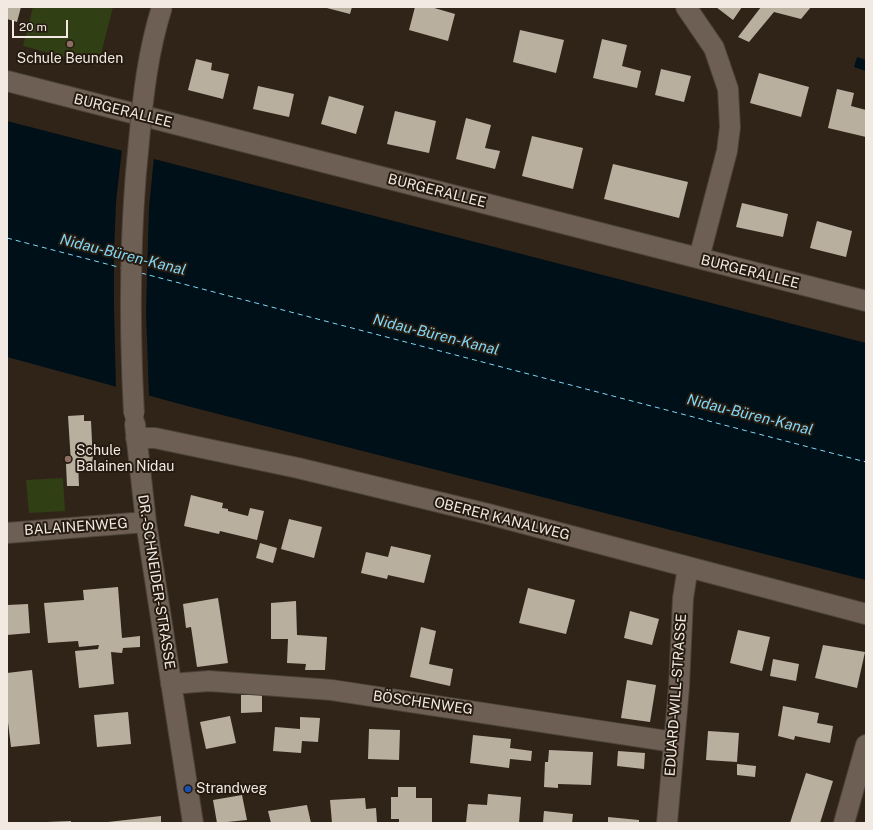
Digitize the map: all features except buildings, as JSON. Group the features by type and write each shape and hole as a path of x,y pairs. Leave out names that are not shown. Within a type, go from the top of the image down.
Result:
{"street":[{"name":"DR.-SCHNEIDER-STRASSE","path":"162,7 150,48 143,98 133,201 130,318 134,414 146,522 193,823"},
{"path":"686,7 714,48 728,89 730,127 727,151 699,258"},
{"name":"BURGERALLEE","path":"7,81 866,301"},
{"name":"OBERER KANALWEG","path":"136,438 155,438 298,468 488,514 866,614"},
{"name":"BALAINENWEG","path":"7,533 146,522"},
{"name":"EDUARD-WILL-STRASSE","path":"667,823 679,687 683,598 688,567"},
{"name":"BÖSCHENWEG","path":"171,684 209,681 332,690 674,742"},
{"path":"844,823 866,745"}],"green space":[{"path":"33,7 113,7 98,66 23,46"},
{"path":"63,478 65,511 29,513 26,480"}],"water":[{"path":"857,57 866,60 866,71 854,67"},
{"name":"Nidau-Büren-Kanal","path":"7,121 866,343 866,580 191,407 7,357"}],"pier":[{"path":"122,149 154,157 149,207 146,311 149,397 116,389 114,253 116,202"}],"ferry route":[{"path":"7,238 122,268"},
{"path":"141,273 866,462"}],"place":[{"name":"Schule Beunden","path":"70,44"},
{"name":"Schule Balainen Nidau","path":"68,459"},
{"name":"Strandweg","path":"188,789"}]}
